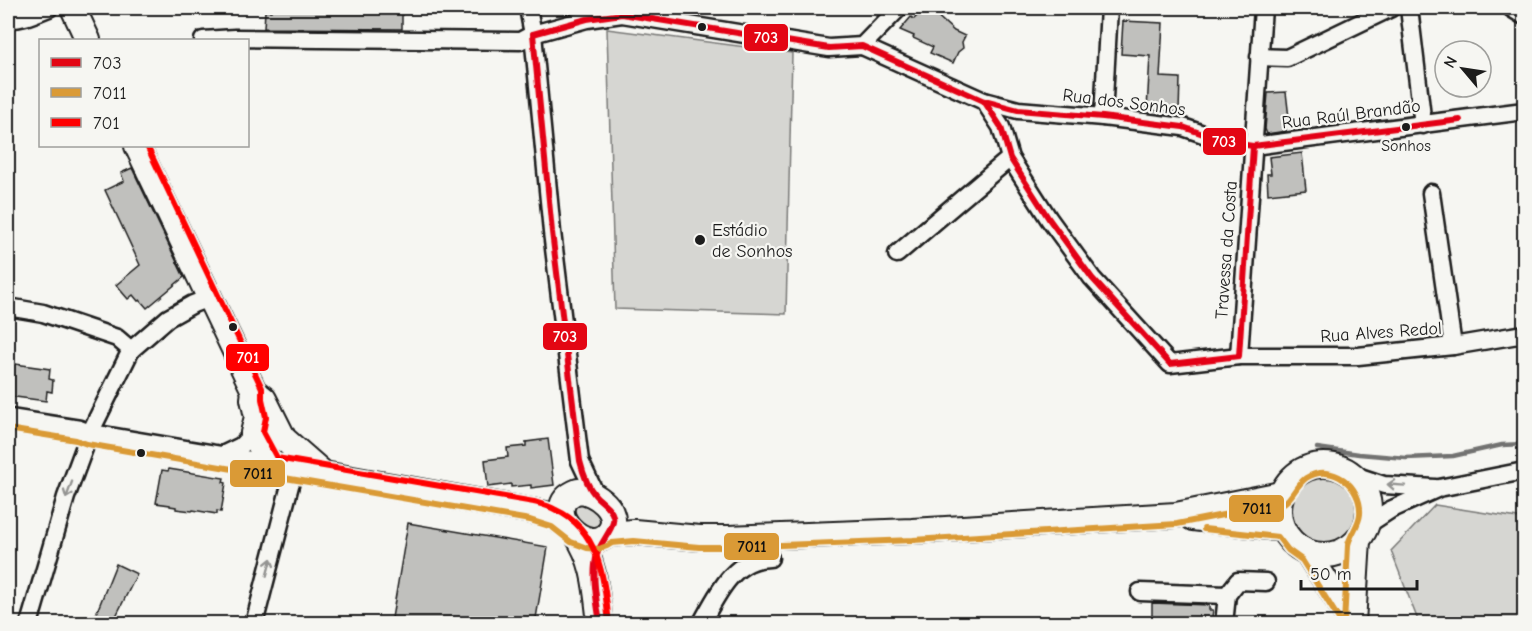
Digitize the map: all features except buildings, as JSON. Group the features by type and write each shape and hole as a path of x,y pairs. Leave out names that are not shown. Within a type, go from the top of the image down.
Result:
{"main road":[{"path":"73,8 88,39"},
{"path":"137,147 254,391 264,399 284,439 324,474"},
{"path":"254,391 253,399 257,417 253,433 283,468 549,515 568,514"},
{"path":"283,468 284,439"},
{"path":"1353,623 1362,532 1369,512 1368,498 1363,486 1342,467 1327,464 1312,465 1299,471 1288,481 1278,506 1279,518 1282,530 1298,547 1308,553 1335,554 1347,549 1362,532"},
{"path":"600,624 595,581 586,551 568,514 578,491 586,491 626,519 658,533"},
{"path":"568,514 588,539 597,540 606,536 634,532 699,538 728,538 912,531 1176,515 1281,494"},
{"path":"595,581 597,552 613,525 612,514 600,500"},
{"path":"1176,515 1282,530"},
{"path":"1308,553 1353,623"}],"street":[{"path":"8,19 28,16 49,8"},
{"path":"528,8 580,461 578,480 568,514"},
{"path":"219,39 520,41 532,34 587,19 622,14 829,48 862,46 899,8"},
{"path":"1103,117 1109,8"},
{"path":"1253,146 1263,8"},
{"path":"1259,57 1287,58 1391,8"},
{"path":"1409,8 1423,124"},
{"path":"1511,8 1524,16"},
{"name":"Rua dos Sonhos","path":"862,46 984,101 1018,110 1183,127 1227,142 1253,146"},
{"path":"897,254 1010,158 1001,127 984,101"},
{"name":"Rua Raúl Brandão","path":"1253,146 1524,111"},
{"name":"Travessa da Costa","path":"1239,356 1253,146"},
{"name":"Rua Alves Redol","path":"1010,158 1049,219 1092,278 1170,364 1239,356 1359,356 1453,346 1524,334"},
{"path":"1431,193 1453,346"},
{"path":"29,624 66,497 89,435 131,350 168,318 209,298"},
{"path":"8,307 43,313 117,338 131,350"},
{"path":"8,420 283,468 254,624"},
{"path":"218,457 241,446 253,433"},
{"path":"580,461 600,500"},
{"path":"1362,532 1390,510 1439,488 1524,471"},
{"path":"1354,476 1384,485 1439,488"},
{"path":"701,624 731,575 747,563 759,558 770,558"},
{"path":"1224,624 1227,595 1238,581 1266,582"},
{"path":"1140,592 1227,595"}],"shaded area":[{"name":"Estádio de Sonhos","path":"607,29 792,53 786,314 615,309"},
{"path":"1318,477 1330,477 1342,482 1352,492 1357,510 1355,523 1342,538 1330,543 1318,543 1306,538 1296,528 1291,516 1291,504 1296,492 1306,482"},
{"path":"587,501 603,517 599,531 578,522 571,507"},
{"path":"1435,505 1524,519 1524,623 1419,623 1391,551"}],"waterway":[{"path":"1317,448 1406,458 1453,456 1502,445 1524,444"}],"transit line":[{"name":"703","path":"533,34 587,19 622,14 829,48 862,46 984,101 1018,110 1183,127 1226,142 1253,146 1460,120"},
{"name":"703","path":"533,34 552,232 580,461 590,488 608,507 613,516 612,525 595,562 595,589 600,624"},
{"name":"703","path":"984,101 1001,127 1010,158 1049,219 1092,278 1170,364 1239,356 1253,146"},
{"name":"701","path":"147,147 262,388 266,417 263,432 277,458 545,505 571,519 591,543 602,574 609,623"},
{"name":"7011","path":"8,429 530,520 552,527 571,542 587,548 599,549 612,543 634,541 699,547 728,547 913,540 1177,524 1284,503 1306,478 1326,473 1335,475 1351,486 1359,504 1359,518 1348,545 1344,624"},
{"name":"7011","path":"1204,529 1278,537 1288,550 1302,560 1342,624"}],"place":[{"name":"Sonhos","path":"1406,127"},
{"name":"Estádio de Sonhos","path":"700,240"}]}
